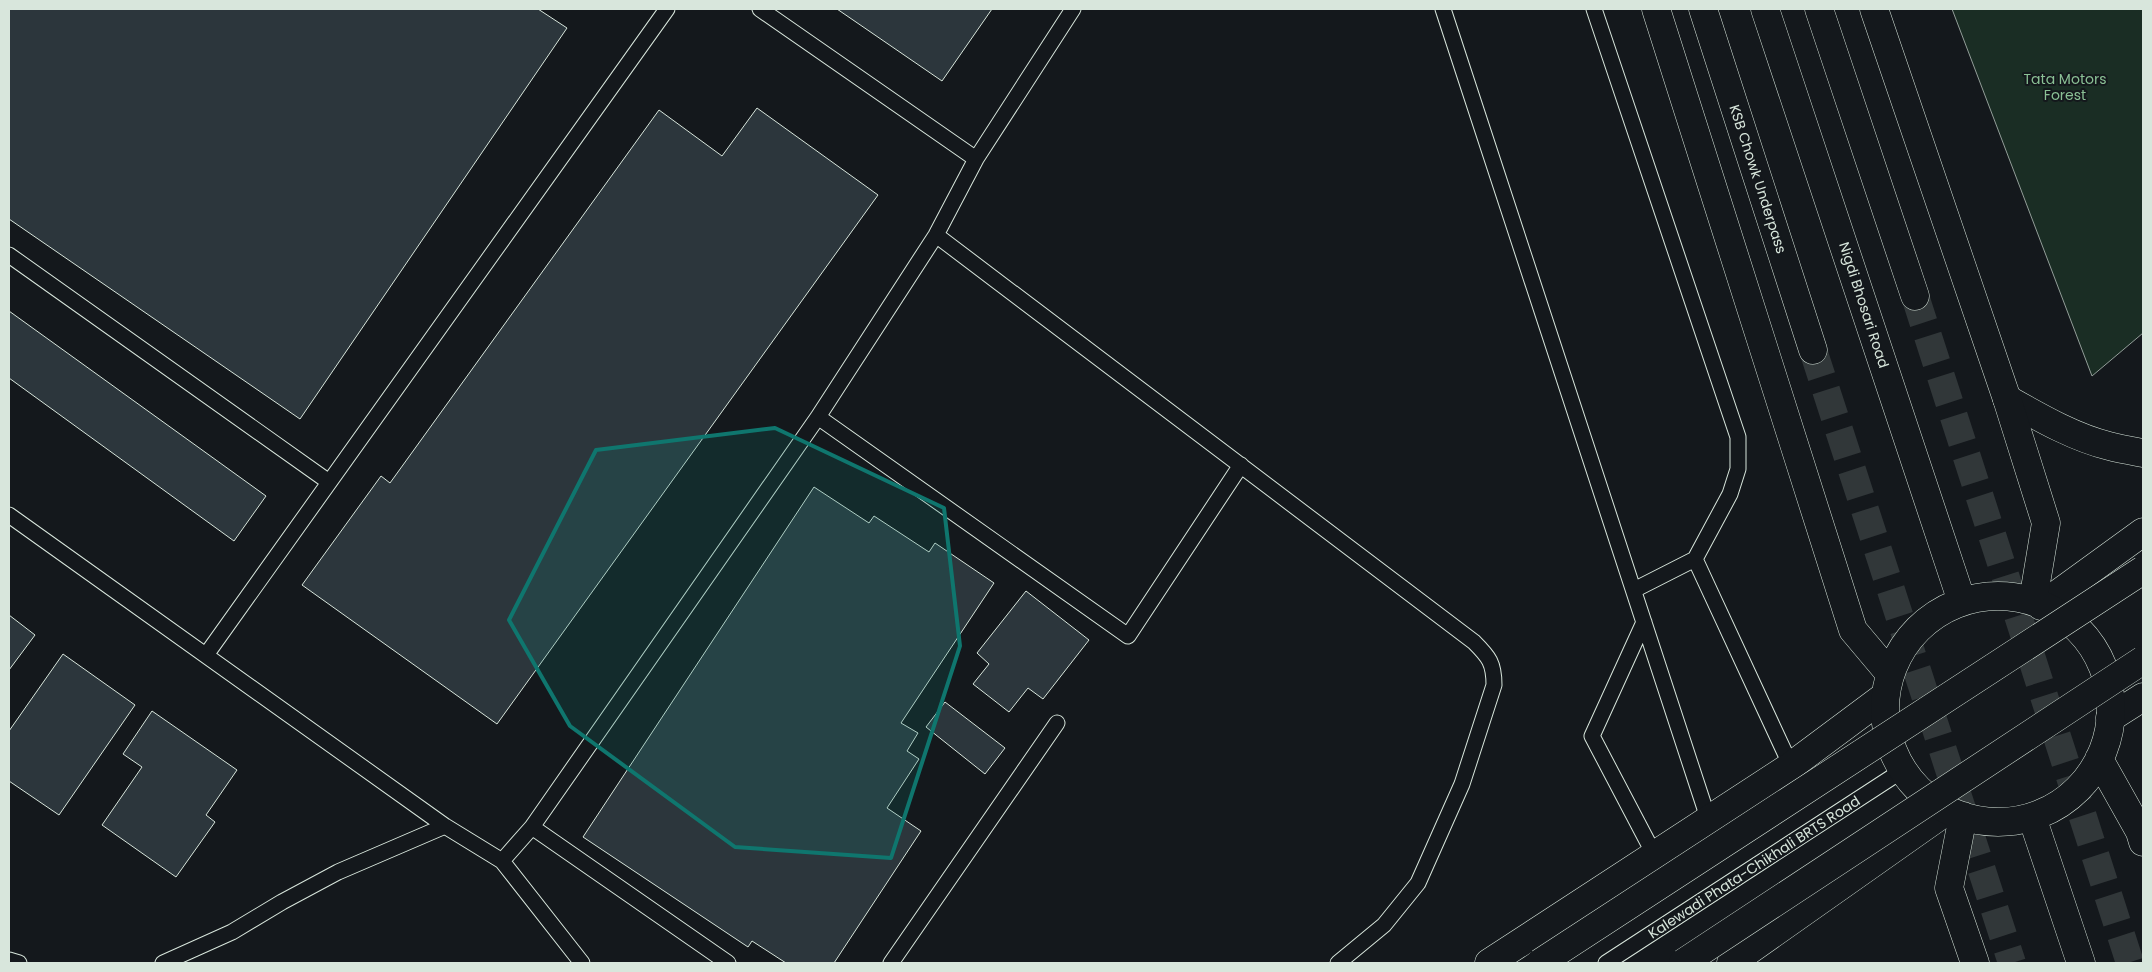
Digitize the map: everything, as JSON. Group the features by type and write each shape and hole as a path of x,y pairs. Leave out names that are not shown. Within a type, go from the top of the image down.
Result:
{"main road":[{"path":"1656,9 1853,630 1888,685"},
{"name":"KSB Chowk Underpass","path":"1703,9 1813,350"},
{"name":"Nigdi Bhosari Road","path":"1765,9 1962,602"},
{"path":"1820,9 1915,296"},
{"path":"1874,9 2007,399 2046,523 2037,604"},
{"path":"2007,399 2044,420 2075,434 2108,446 2143,453"},
{"path":"2037,604 2143,532"},
{"path":"1540,963 2143,570"},
{"path":"1989,596 2011,597 2037,604 2054,611 2072,624 2088,640 2100,659 2108,680 2111,702 2105,746 2083,784 2067,799 2049,810 2032,817 2006,822 1984,821 1956,813 1924,795 1903,770 1889,739 1885,718 1888,685 1899,654 1911,636 1940,612 1962,602 1989,596"},
{"path":"1684,963 2143,660"},
{"path":"1489,963 1656,856 1791,766 1888,685"},
{"path":"2110,718 2143,697"},
{"path":"2099,759 2140,832 2143,842"},
{"path":"1731,963 1956,813"},
{"path":"1956,813 1948,888 1976,963"},
{"path":"2032,817 2081,963"}],"lane":[{"path":"206,655 667,9"},
{"path":"760,9 976,159"},
{"path":"502,861 532,827 818,417 936,235 976,159 1073,9"},
{"path":"1443,9 1709,821"},
{"path":"1594,9 1738,438 1738,469 1733,485 1695,559 1634,590"},
{"path":"936,235 1474,642 1488,656 1494,670 1494,685 1462,784 1418,883 1384,925 1338,963"},
{"path":"9,255 329,482"},
{"path":"818,417 1128,636 1241,466"},
{"path":"9,515 445,826 502,861 582,963"},
{"path":"1695,559 1791,766"},
{"path":"1644,622 1592,736 1656,856"},
{"path":"891,963 1057,723"},
{"name":"Kalewadi Phata-Chikhali BRTS Road","path":"1606,963 1903,770"},
{"path":"164,963 232,932 338,872 445,826"},
{"path":"532,827 728,963"},
{"path":"9,960 19,963"}],"highlighted area":[{"path":"775,428 944,508 960,646 891,858 735,847 570,726 509,620 596,450"}],"green space":[{"name":"Tata Motors Forest","path":"1952,9 2143,9 2143,333 2092,376"}],"building":[{"path":"9,9 538,9 567,28 300,419 9,219"},
{"path":"837,9 992,9 942,81"},
{"path":"757,108 878,195 497,724 302,585 381,476 390,483 659,110 722,156"},
{"path":"9,311 266,496 234,541 9,378"},
{"path":"814,487 869,523 874,516 929,552 935,543 994,583 901,723 918,733 907,751 919,759 887,808 921,831 834,963 786,963 752,941 748,947 583,837"},
{"path":"1026,591 1089,640 1043,699 1028,688 1009,712 973,684 989,664 977,653"},
{"path":"9,615 35,635 9,670"},
{"path":"63,654 135,705 59,815 9,781 9,731"},
{"path":"945,702 1005,748 985,774 926,727"},
{"path":"152,711 237,770 206,815 215,822 176,877 102,825 142,767 123,754"}],"tunnel":[{"path":"1915,296 2130,963"},
{"path":"1813,350 2012,963"}]}
